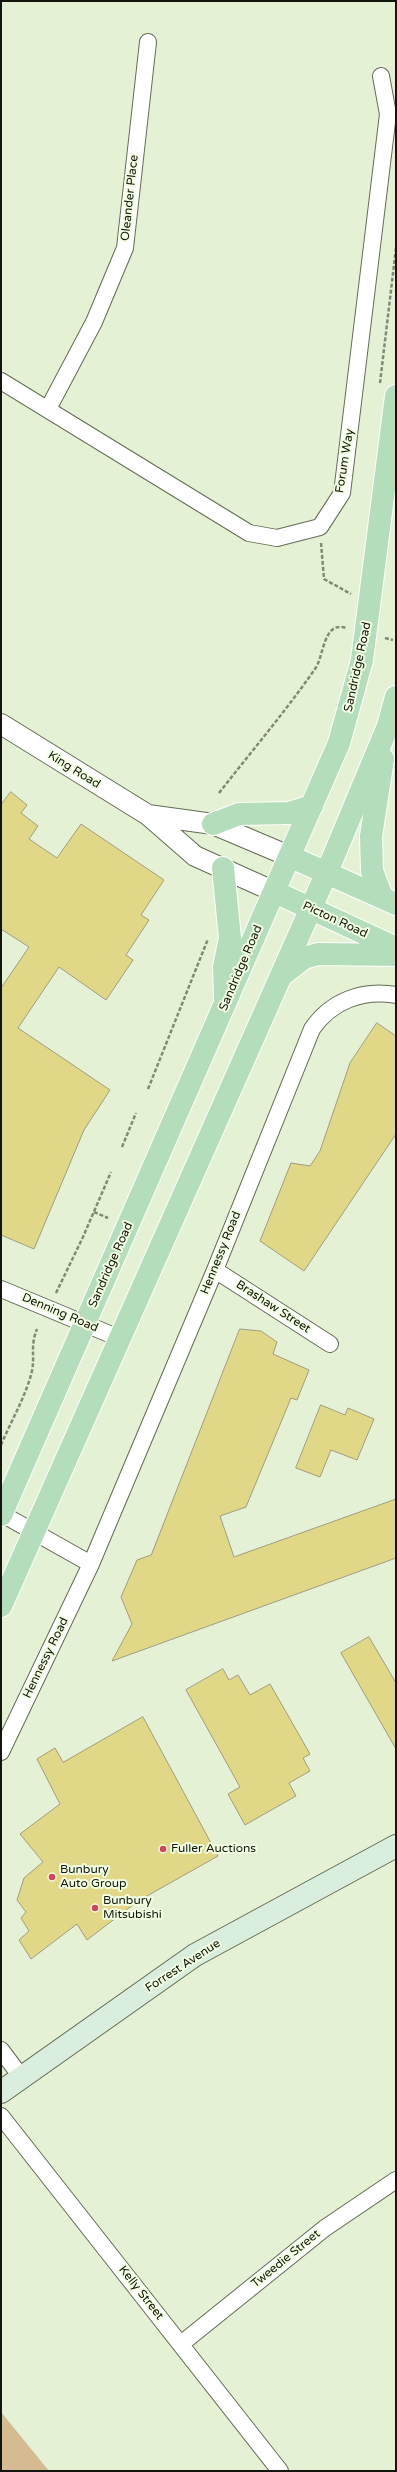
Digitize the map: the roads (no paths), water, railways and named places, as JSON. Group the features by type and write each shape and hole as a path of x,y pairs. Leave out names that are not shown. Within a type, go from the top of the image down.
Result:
{"main road":[{"name":"Sandridge Road","path":"1,1515 339,743 362,660 396,396"},
{"path":"389,900 372,871 371,836 388,726 396,697"},
{"path":"1,1606 118,1338 311,909 388,726"},
{"path":"213,824 239,814 289,813 312,806"},
{"path":"290,857 389,900"},
{"path":"223,868 230,938 224,967 225,1005"},
{"name":"Picton Road","path":"275,892 396,948"},
{"path":"280,976 304,958 318,954 396,955"},
{"name":"Forrest Avenue","path":"1,2092 195,1955 396,1846"}],"street":[{"name":"Oleander Place","path":"48,408 94,322 125,248 148,42"},
{"name":"Forum Way","path":"48,408 248,533 277,538 320,526 342,493 388,114 381,76"},
{"path":"1,381 48,408"},
{"name":"King Road","path":"1,724 148,815 195,856 275,892"},
{"name":"King Road","path":"148,815 213,824 290,857"},
{"name":"Hennessy Road","path":"1,1752 91,1564 215,1270 312,1029 327,1010 354,997 369,993 396,995"},
{"name":"Brashaw Street","path":"215,1270 330,1344"},
{"name":"Denning Road","path":"1,1289 118,1338"},
{"path":"1,1515 35,1531 91,1564"},
{"path":"1,2050 22,2078"},
{"name":"Kelly Street","path":"1,2116 280,2471"},
{"name":"Tweedie Street","path":"181,2344 325,2228 396,2180"}],"place":[{"name":"Fuller Auctions","path":"163,1849"},
{"name":"Bunbury Auto Group","path":"52,1877"},
{"name":"Bunbury Mitsubishi","path":"95,1908"}]}
